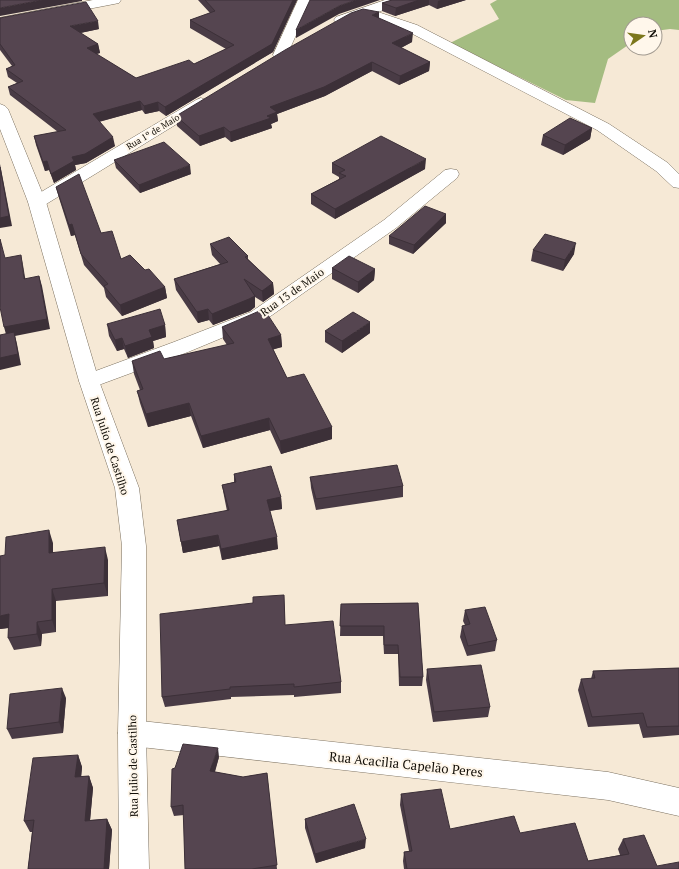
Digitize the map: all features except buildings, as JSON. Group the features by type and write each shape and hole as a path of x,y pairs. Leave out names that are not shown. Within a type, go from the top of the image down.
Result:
{"street":[{"path":"0,22 114,0"},
{"path":"280,55 305,0"},
{"path":"332,26 345,18 398,0"},
{"path":"362,12 384,17 412,28 603,128 662,167 679,183"},
{"path":"267,63 300,44"},
{"name":"Rua 1º de Maio","path":"37,202 212,96"},
{"name":"Rua Julio de Castilho","path":"0,109 37,202 89,381 126,488 134,546 132,733 134,869"},
{"name":"Rua 13 de Maio","path":"89,381 181,347 258,316 390,224 451,174"},
{"name":"Rua Acacilia Capelão Peres","path":"132,733 608,786 679,802"}],"green space":[{"path":"497,0 679,0 679,30 663,30 663,16 623,16 623,49 608,59 595,103 566,100 450,43 499,19 490,4"}]}
